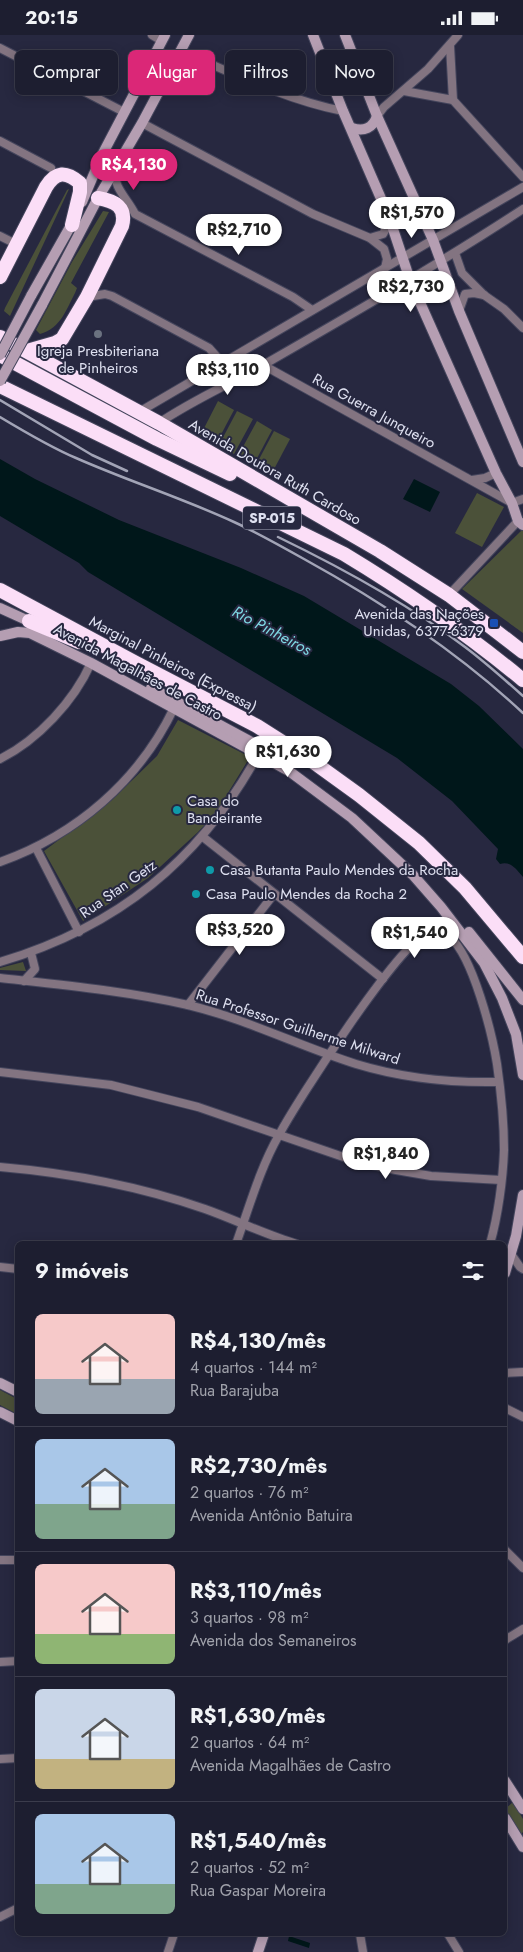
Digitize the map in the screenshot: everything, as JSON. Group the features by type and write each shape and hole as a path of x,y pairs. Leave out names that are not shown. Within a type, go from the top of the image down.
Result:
{"highway":[{"path":"0,277 51,179 60,174 75,179 80,183 80,192 72,225"},
{"path":"27,351 55,343 62,339 87,297 129,218 124,214 119,205 109,200 98,198"},
{"name":"Avenida Doutora Ruth Cardoso","path":"0,337 159,423 380,551 449,595 523,653"},
{"path":"0,355 157,439 252,484 275,491"},
{"name":"SP-015","path":"0,386 344,554 397,586 442,617 523,680"},
{"name":"Marginal Pinheiros (Expressa)","path":"0,590 257,726 312,761 359,795 419,843 465,888 523,957"},
{"path":"29,621 99,650 134,662"},
{"path":"509,643 523,659"}],"main road":[{"path":"182,50 189,35"},
{"path":"313,35 343,111 389,217 410,280 496,473 521,523"},
{"path":"345,35 377,116 442,261 459,311 523,462"},
{"path":"0,355 72,225 102,155 163,38"},
{"path":"0,381 98,198 157,95"},
{"path":"352,128 359,130 367,129 373,125 377,116"},
{"path":"0,608 29,621 227,728 306,774 360,816 410,863 451,910 523,1000"},
{"name":"Avenida Magalhães de Castro","path":"0,636 18,632 30,633 91,663 259,753 316,789 352,818 413,875 441,907 484,963 502,998 516,1035 523,1075"},
{"path":"516,1035 523,1025"},
{"path":"507,1267 516,1237 523,1195"},
{"path":"0,1383 15,1390"},
{"path":"0,1412 15,1420"},
{"path":"507,1784 523,1809"},
{"path":"507,1821 522,1843"},
{"path":"258,1952 263,1936"}],"street":[{"path":"152,35 163,38"},
{"path":"377,116 384,107 404,91 450,46 458,35"},
{"path":"450,46 453,100"},
{"path":"0,48 124,112"},
{"path":"215,65 282,93 322,107 343,111"},
{"path":"404,91 453,100 523,177"},
{"path":"142,123 313,214 370,238 384,249 387,259 385,268"},
{"path":"0,141 51,168"},
{"path":"115,171 116,186 129,202 129,218 293,297 312,310"},
{"path":"139,412 171,395 523,187"},
{"path":"159,423 183,407 263,365 410,280 523,209"},
{"path":"370,238 383,234 388,225 389,217"},
{"path":"0,236 16,244"},
{"path":"455,253 462,273 484,295 504,309 523,328"},
{"path":"87,297 106,294 112,296 209,348 217,357 220,366"},
{"path":"459,311 465,294 484,295"},
{"name":"Rua Guerra Junqueiro","path":"263,365 512,503"},
{"path":"171,395 183,407"},
{"path":"472,480 485,478 496,473"},
{"path":"512,503 523,499"},
{"path":"449,595 521,523"},
{"path":"0,759 25,743 50,721 71,697 91,663"},
{"path":"0,862 36,848 74,824 114,793 146,756 164,729 174,708"},
{"name":"Rua Stan Getz","path":"0,962 30,953 79,933 149,887 203,837 233,797 259,753"},
{"path":"203,837 383,979"},
{"path":"36,848 79,933"},
{"path":"188,1005 274,894"},
{"path":"237,1241 265,1164 278,1136 330,1054 383,979 422,936 437,931 450,936 464,959 478,992 489,1028 498,1082 504,1152 491,1241"},
{"path":"24,981 35,969 30,953"},
{"name":"Rua Professor Guilherme Milward","path":"35,969 43,977 61,983"},
{"name":"Rua Professor Guilherme Milward","path":"0,978 61,983 188,1005 275,1033 356,1064 398,1075 442,1081 498,1082"},
{"path":"0,1072 111,1085 198,1107 358,1162 396,1171 431,1176 501,1180"},
{"path":"0,1167 38,1171 118,1186 204,1209 289,1241"},
{"path":"511,1254 523,1269"},
{"path":"0,1267 15,1269"},
{"path":"507,1373 523,1372"},
{"path":"507,1409 523,1417"},
{"path":"507,1552 523,1568"},
{"path":"0,1560 15,1560"},
{"path":"507,1639 523,1629"},
{"path":"0,1662 15,1661"},
{"path":"0,1759 15,1758"},
{"path":"0,1917 15,1910"},
{"path":"168,1952 173,1936"},
{"path":"360,1936 363,1952"},
{"path":"449,1936 460,1952"}],"green space":[{"path":"69,189 10,316 4,311 5,308"},
{"path":"103,211 109,212 71,283 77,288 69,306 58,323 40,334 36,330 72,262"},
{"path":"218,401 234,410 216,444 200,436"},
{"path":"237,411 253,419 234,454 219,445"},
{"path":"257,421 272,430 254,464 238,456"},
{"path":"274,431 290,439 272,473 256,465"},
{"path":"477,493 504,507 482,547 455,533"},
{"path":"523,531 523,633 462,589"},
{"path":"178,720 250,757 215,814 198,832 148,878 83,921 44,851 112,800 157,756"},
{"path":"23,962 26,971 0,970 0,968"},
{"path":"0,1390 15,1398 15,1413 0,1405"},
{"path":"513,1802 523,1819 523,1832 521,1834 507,1812 507,1807"}],"water":[{"name":"Rio Pinheiros","path":"0,459 35,479 119,520 241,568 304,596 451,684 479,706 523,749 523,877 510,865 500,864 496,859 498,849 452,801 397,758 88,572 79,563 0,516"},
{"path":"414,479 440,492 430,512 403,499"},
{"path":"289,1936 310,1943 309,1948 288,1941"}],"railway":[{"path":"0,400 92,455 127,471"},
{"path":"0,417 66,454 243,526 333,575 446,649 523,713"},
{"path":"278,537 398,601 472,653 523,696"}],"place":[{"name":"Igreja Presbiteriana de Pinheiros","path":"98,334"},
{"name":"Avenida das Nações Unidas, 6377-6379","path":"494,623"},
{"name":"Casa do Bandeirante","path":"177,810"},
{"name":"Casa Butanta Paulo Mendes da Rocha","path":"210,870"},
{"name":"Casa Paulo Mendes da Rocha 2","path":"196,894"}]}
